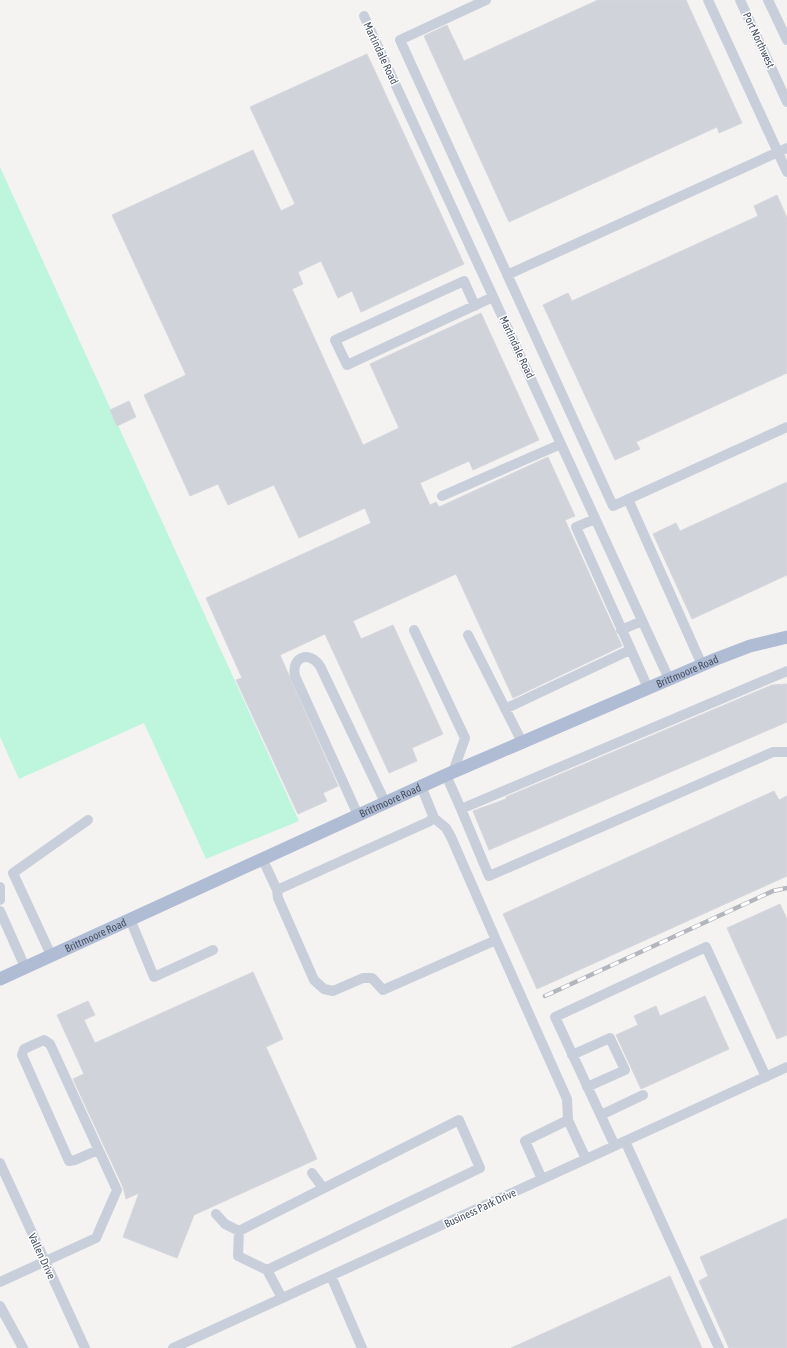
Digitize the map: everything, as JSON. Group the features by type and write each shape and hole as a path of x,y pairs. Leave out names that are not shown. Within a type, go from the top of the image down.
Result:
{"main road":[{"name":"Brittmoore Road","path":"0,978 449,773 702,665 750,646 787,637"}],"street":[{"path":"486,0 400,40 613,506 787,427"},
{"path":"708,0 782,150 787,172"},
{"name":"Port Northwest","path":"740,0 787,102"},
{"path":"768,0 787,40"},
{"name":"Martindale Road","path":"364,16 669,679"},
{"path":"507,275 782,150"},
{"path":"475,306 464,281 335,340 347,365 475,306 494,297"},
{"path":"442,496 561,444"},
{"path":"628,499 702,665"},
{"path":"595,519 576,527 648,688"},
{"path":"622,630 642,621"},
{"path":"414,630 465,738 449,773 461,809 489,876 773,752 787,752"},
{"path":"468,635 522,742"},
{"path":"505,708 630,650"},
{"path":"358,815 295,676 294,669 296,663 302,658 311,657 316,660 320,666 385,802"},
{"path":"461,809 787,671"},
{"path":"420,786 434,818 446,828 451,837 567,1099 568,1120 586,1159"},
{"path":"277,890 434,818"},
{"path":"51,955 14,873 88,820"},
{"path":"262,858 277,890 278,898 314,980 324,989 333,991 363,978 372,978 383,990 496,940"},
{"path":"0,887 0,900"},
{"path":"0,911 25,967"},
{"path":"130,919 154,977 213,950"},
{"path":"615,1146 554,1018 706,947 766,1077"},
{"path":"572,1055 610,1038 625,1070 588,1087"},
{"path":"0,1282 44,1260 96,1238 116,1190 98,1150 50,1044 44,1040 24,1049 22,1055 69,1160 75,1160 98,1150"},
{"name":"Business Park Drive","path":"172,1348 787,1067"},
{"path":"601,1115 643,1095"},
{"path":"239,1231 459,1120 480,1168 267,1270"},
{"path":"542,1179 525,1141 568,1120"},
{"path":"625,1141 719,1348"},
{"name":"Vallen Drive","path":"0,1164 85,1348"},
{"path":"312,1173 323,1188"},
{"path":"216,1214 225,1224 239,1231"},
{"path":"239,1231 238,1256 267,1270 282,1298"},
{"path":"331,1276 362,1348"},
{"path":"0,1306 23,1348"}],"green space":[{"path":"0,167 299,821 206,859 144,723 19,779 0,737"}],"building":[{"path":"598,0 686,0 742,123 719,133 717,127 509,222 424,36 447,25 464,61"},
{"path":"367,54 464,264 361,312 352,291 338,298 321,261 298,272 303,284 292,289 363,445 399,428 370,364 481,313 539,440 473,470 469,461 420,483 430,505 436,502 439,507 548,457 575,516 565,520 622,646 513,698 456,574 353,621 361,639 393,625 443,734 412,748 417,761 389,773 325,634 280,655 338,786 323,793 327,801 298,814 236,680 242,678 206,598 371,523 365,508 299,538 274,485 228,505 218,484 190,496 144,395 186,375 112,215 253,150 281,211 295,204 250,107"},
{"path":"777,195 787,218 787,373 636,442 640,449 615,460 543,305 568,293 572,301 758,216 754,206"},
{"path":"129,401 136,417 117,426 110,410"},
{"path":"787,482 787,575 692,619 653,534 676,523 680,531"},
{"path":"787,684 787,722 489,850 473,811 506,799 506,797 772,685"},
{"path":"774,791 779,800 787,796 787,876 537,989 503,914"},
{"path":"780,904 787,919 787,1035 777,1039 727,928"},
{"path":"253,972 283,1039 266,1047 317,1159 194,1215 177,1258 123,1237 139,1193 126,1199 123,1187 73,1079 84,1074 57,1015 88,1001 95,1015 84,1020 95,1043"},
{"path":"705,996 729,1049 641,1089 616,1035 638,1025 634,1016 656,1006 660,1016"},
{"path":"787,1218 787,1348 729,1348 699,1281 708,1276 700,1257"},
{"path":"670,1276 702,1348 511,1348"}],"railway":[{"path":"545,996 773,891 787,888"}]}
